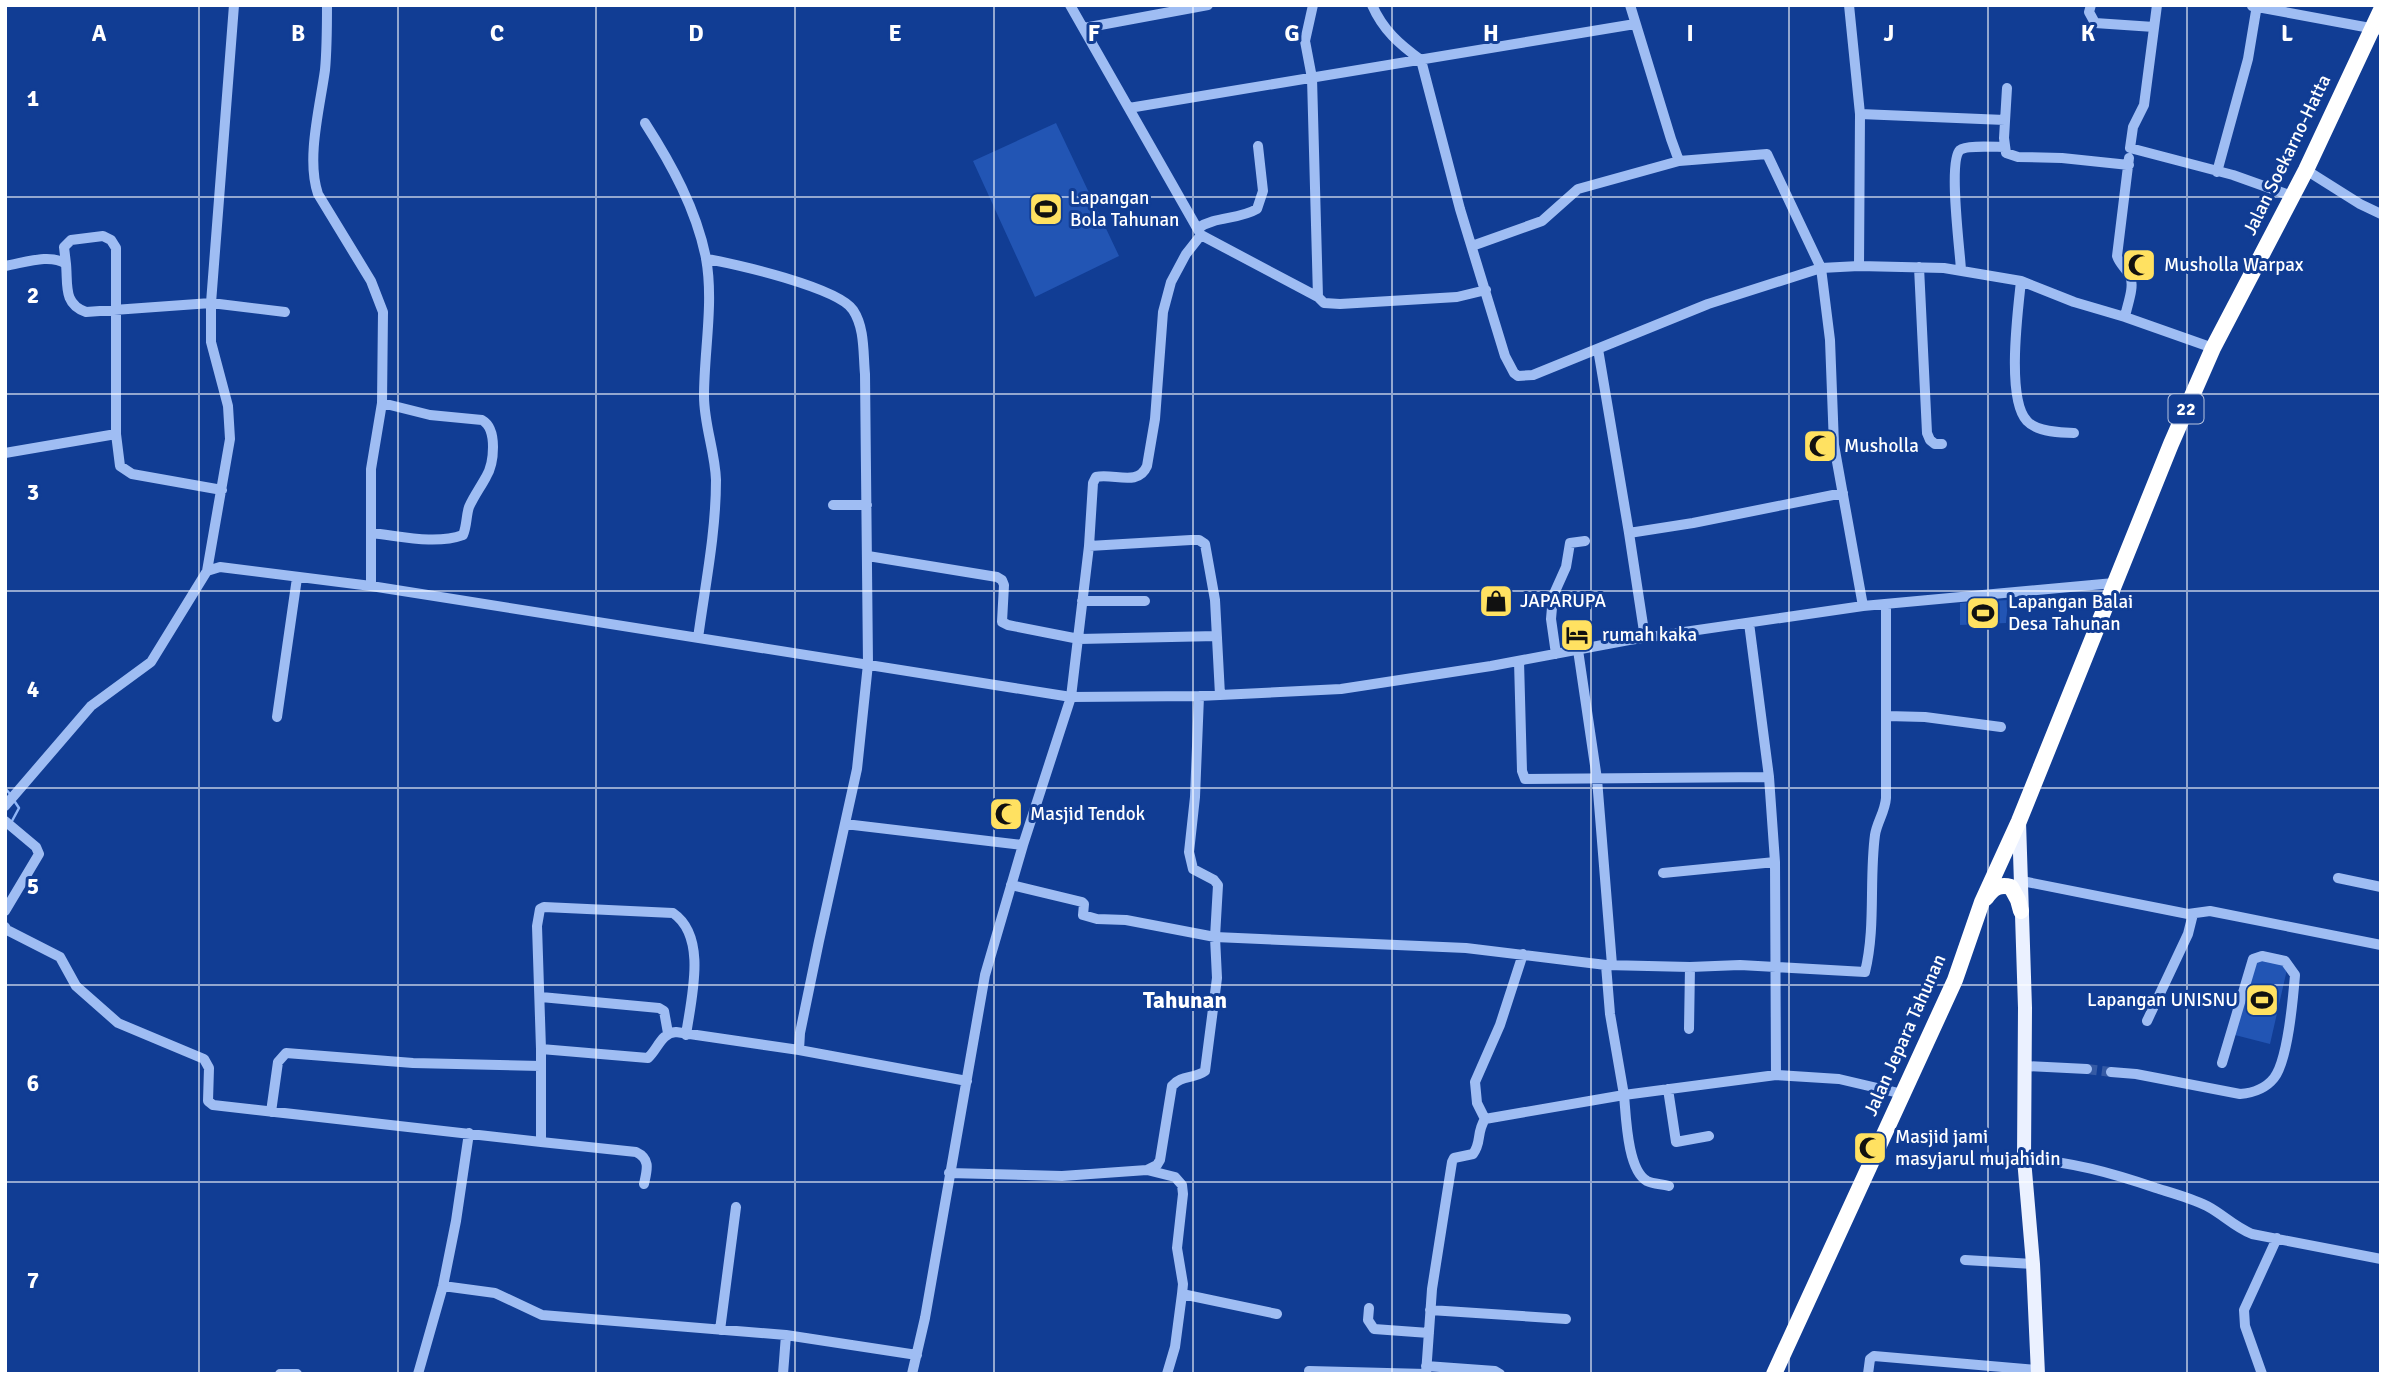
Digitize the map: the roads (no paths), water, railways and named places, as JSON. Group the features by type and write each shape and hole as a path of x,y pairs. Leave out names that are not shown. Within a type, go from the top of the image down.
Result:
{"highway":[{"name":"Jalan Soekarno-Hatta","path":"2019,821 2171,444 2213,348 2306,170 2376,29 2381,10"},
{"name":"22","path":"1982,902 2019,821"},
{"path":"1982,902 1994,888 2011,887 2021,911"},
{"name":"Jalan Jepara Tahunan","path":"1774,1374 1955,980 1982,902"}],"main road":[{"path":"2019,821 2025,1008 2024,1159 2038,1372"}],"street":[{"path":"6,805 91,706 151,662 207,572 229,449 230,414 211,342 211,303 234,5"},
{"path":"327,5 325,66 314,153 314,181 318,194 380,301 384,332 382,403 371,469 371,586"},
{"path":"1070,5 1199,232 1318,297 1324,303 1457,297 1486,290"},
{"path":"1084,28 1191,6 1208,5"},
{"path":"1313,5 1306,41 1312,78 1318,297"},
{"path":"1372,5 1383,27 1400,45 1421,60 1460,209 1505,356 1518,376 1533,375 1708,304 1821,268 1859,266 1961,270 2021,281 2074,302 2213,348"},
{"path":"1630,5 1679,161"},
{"path":"1849,5 1860,114 1859,266"},
{"path":"2091,5 2091,19 2095,23 2154,27"},
{"path":"2125,317 2131,281 2129,273 2120,266 2117,256 2122,204 2133,127 2144,105 2157,5"},
{"path":"2217,172 2248,59 2254,6 2376,29"},
{"path":"1129,108 1635,24"},
{"path":"2007,88 2006,153 2018,157 2129,164"},
{"path":"1860,114 2005,120"},
{"path":"645,123 667,156 688,201 706,258 708,293 704,397 706,427 714,456 716,481 713,528 698,638"},
{"path":"912,1374 985,975 1023,845 1071,697 1094,480 1105,475 1135,478 1144,472 1147,466 1155,419 1163,312 1171,282 1206,222 1242,216 1257,209 1263,191 1258,146"},
{"path":"1961,270 1955,184 1958,155 1967,147 2004,147"},
{"path":"2130,148 2292,196"},
{"path":"1472,246 1542,221 1578,189 1679,161 1767,154 1821,268 1830,340 1834,445 1863,606"},
{"path":"2306,170 2381,214"},
{"path":"222,490 127,472 120,466 116,434 116,309 116,248 111,240 103,236 71,240 64,247 70,301 76,308 90,312 116,309 211,303 285,312"},
{"path":"5,266 50,258 66,264"},
{"path":"706,258 731,263 842,299 855,312 861,329 865,374 868,664 857,769 800,1033 799,1050"},
{"path":"1919,267 1927,433 1934,444 1942,444"},
{"path":"2021,281 2016,327 2015,382 2020,410 2031,425 2060,433 2074,433"},
{"path":"1598,349 1645,638"},
{"path":"371,533 437,539 463,535 476,491 488,475 492,452 491,430 482,420 430,415 382,403"},
{"path":"5,453 116,434"},
{"path":"1629,533 1843,493"},
{"path":"833,505 867,505"},
{"path":"1089,546 1203,541 1207,548 1215,600 1220,695"},
{"path":"1556,654 1551,619 1553,596 1566,567 1570,543 1585,541"},
{"path":"867,556 997,577 1004,585 1002,622 1008,625 1079,639 1217,636"},
{"path":"207,572 220,567 371,586 1071,697 1199,696 1340,689 1645,638 1863,606 2114,583"},
{"path":"277,717 297,578"},
{"path":"1082,601 1145,601"},
{"path":"1011,885 1082,902 1083,915 1097,919 1126,920 1215,937 1466,948 1609,965 1775,966 1864,972 1873,907 1875,833 1885,809 1886,604"},
{"path":"1749,623 1769,777 1775,862 1776,1075"},
{"path":"1578,650 1597,779 1609,965 1609,1014 1629,1139 1640,1176 1650,1182 1669,1185"},
{"path":"1519,661 1522,771 1525,779 1769,777"},
{"path":"1147,1170 1157,1165 1160,1160 1172,1086 1182,1078 1205,1071 1216,988 1218,885 1193,869 1189,852 1195,797 1199,696"},
{"path":"1887,716 1925,717 2001,727"},
{"path":"5,821 38,849 39,855 5,911"},
{"path":"845,824 1023,845"},
{"path":"1663,873 1775,862"},
{"path":"2338,878 2381,887"},
{"path":"2022,881 2193,914 2204,911 2221,913 2381,945"},
{"path":"541,1142 541,997 537,926 540,909 553,906 673,913 686,926 692,938 694,970 686,1035"},
{"path":"2147,1021 2188,934 2193,914"},
{"path":"5,927 61,957 76,986 118,1023 204,1059 209,1068 210,1104 636,1152 643,1156 648,1164 644,1184"},
{"path":"1485,1119 1477,1103 1475,1082 1500,1025 1523,954"},
{"path":"2111,1072 2136,1073 2240,1094 2251,1093 2269,1084 2278,1073 2283,1058 2293,991 2295,975 2285,961 2262,956 2253,959 2222,1063"},
{"path":"1689,1029 1690,967"},
{"path":"541,997 659,1008 664,1011 668,1032 652,1056 645,1059 541,1049"},
{"path":"668,1032 799,1050 967,1081"},
{"path":"271,1112 278,1062 286,1053 413,1063 541,1066"},
{"path":"2025,1066 2087,1069"},
{"path":"1426,1371 1430,1310 1452,1162 1454,1158 1473,1154 1477,1149 1479,1128 1485,1119 1624,1095 1776,1075 1839,1079 1903,1094"},
{"path":"1668,1089 1676,1142 1709,1136"},
{"path":"418,1374 443,1286 469,1133"},
{"path":"2024,1159 2051,1160 2121,1176 2209,1207 2236,1227 2252,1234 2381,1259"},
{"path":"949,1173 1062,1176 1147,1170 1175,1177 1182,1185 1177,1248 1183,1284 1175,1347 1167,1374"},
{"path":"720,1330 736,1207"},
{"path":"2262,1374 2245,1326 2244,1310 2277,1238"},
{"path":"1965,1260 2033,1264"},
{"path":"443,1286 495,1293 542,1315 786,1335 917,1355"},
{"path":"1182,1294 1278,1314"},
{"path":"1369,1308 1368,1320 1374,1329 1429,1333"},
{"path":"1430,1310 1566,1319"},
{"path":"783,1374 786,1335"},
{"path":"1868,1374 1870,1359 1874,1356 2038,1372"},
{"path":"1309,1371 1495,1371 1500,1374"},
{"path":"280,1374 297,1374"}],"waterway":[{"path":"5,788 10,794"},
{"path":"12,821 19,808 13,799"}],"tunnel":[{"path":"2087,1069 2111,1072"}],"place":[{"name":"Lapangan Bola Tahunan","path":"1046,209"},
{"name":"Musholla Warpax","path":"2139,265"},
{"name":"Musholla","path":"1820,446"},
{"name":"JAPARUPA","path":"1496,601"},
{"name":"Lapangan Balai Desa Tahunan","path":"1983,613"},
{"name":"rumah kaka","path":"1577,635"},
{"name":"Masjid Tendok","path":"1006,814"},
{"name":"Lapangan UNISNU","path":"2262,1000"},
{"name":"Masjid jami masyjarul mujahidin","path":"1870,1148"}],"district":[{"name":"Tahunan","path":"1185,1000"}]}
